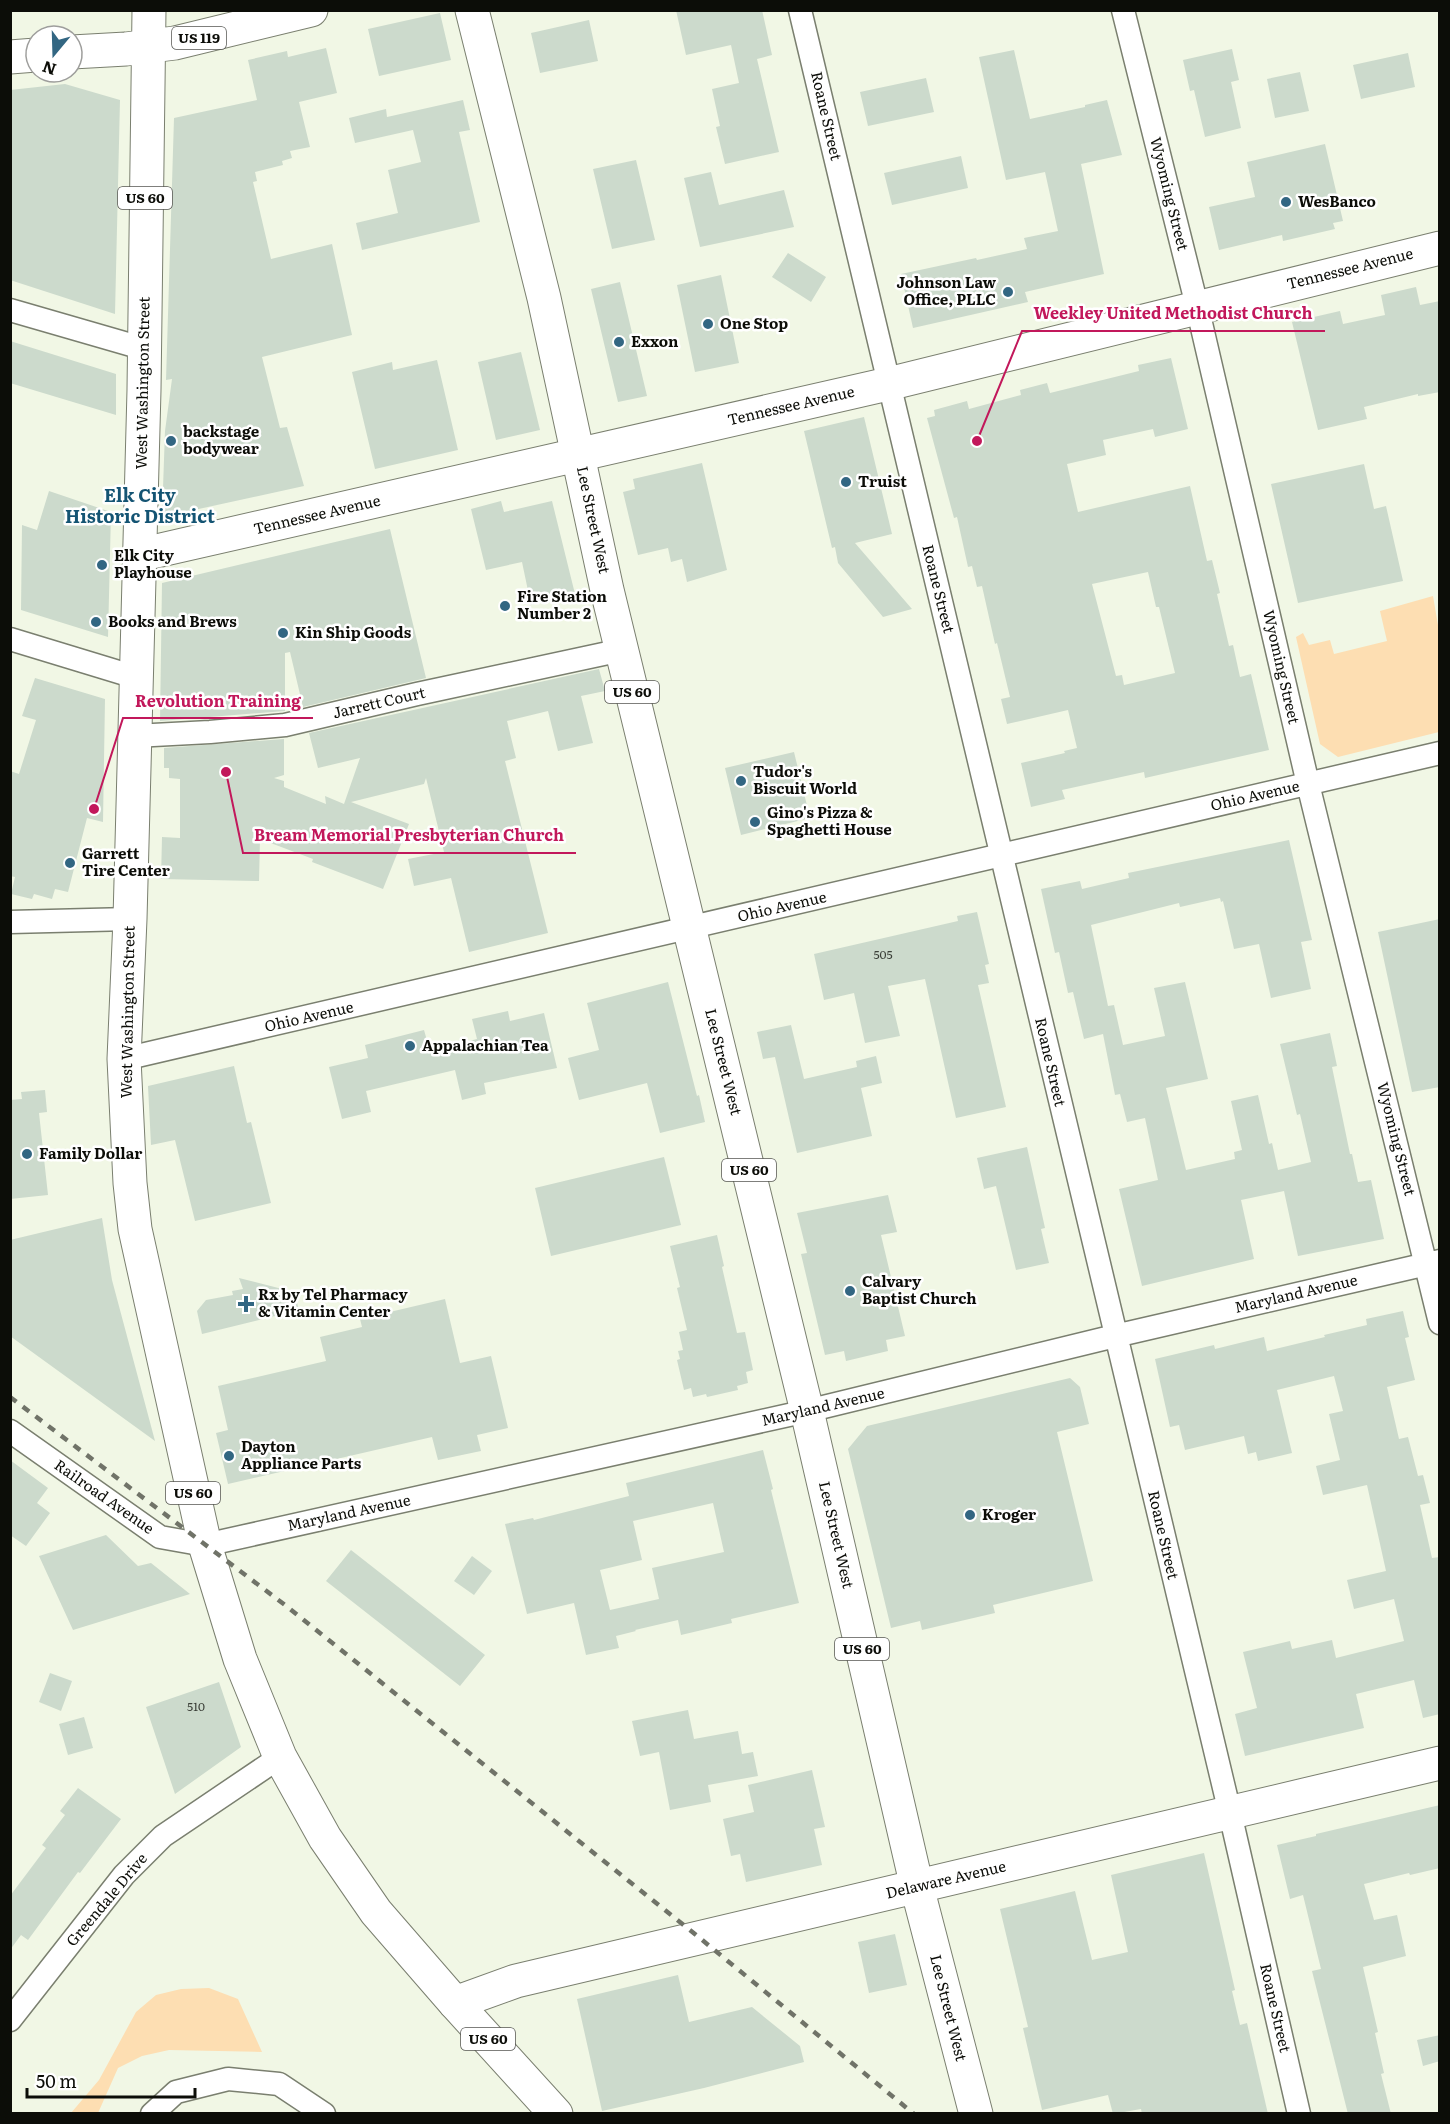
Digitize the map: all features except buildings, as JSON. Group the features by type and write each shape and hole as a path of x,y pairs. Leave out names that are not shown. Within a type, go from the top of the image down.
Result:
{"main road":[{"name":"West Washington Street","path":"149,10 144,349 130,919 124,1059 130,1183 135,1229 205,1545 240,1659 280,1757 325,1838 376,1912 556,2114"},
{"path":"215,10 249,26 311,10"},
{"name":"Lee Street West","path":"472,10 544,298 622,650 807,1411 917,1887 976,2114"},
{"name":"US 119","path":"84,51 148,47 201,38 249,26"},
{"name":"Tennessee Avenue","path":"139,555 888,384 1197,306 1440,248"},
{"name":"Delaware Avenue","path":"455,2003 516,1981 1440,1763"}],"street":[{"name":"Roane Street","path":"800,10 1230,1813 1299,2114"},
{"name":"Wyoming Street","path":"1123,10 1197,306 1308,784 1433,1263 1440,1323"},
{"path":"10,310 144,349"},
{"path":"10,639 135,676"},
{"name":"Jarrett Court","path":"134,736 285,725 417,693 622,650"},
{"name":"Ohio Avenue","path":"124,1059 1440,753"},
{"path":"10,922 130,919"},
{"name":"Maryland Avenue","path":"205,1545 807,1411 1115,1336 1433,1263"},
{"name":"Railroad Avenue","path":"10,1431 160,1537 205,1545"},
{"name":"Greendale Drive","path":"10,2020 124,1875 163,1836 280,1757"},
{"path":"152,2114 176,2092 228,2079 279,2084 324,2114"}],"shaded area":[{"path":"1433,596 1439,631 1439,732 1338,757 1320,744 1296,637 1303,633 1309,645 1330,640 1334,654 1387,641 1380,611"},
{"path":"209,1988 238,1999 262,2052 169,2050 142,2056 118,2068 98,2113 71,2113 99,2080 136,2012 156,1995 181,1989"}],"railway":[{"path":"10,1397 285,1605 701,1939 914,2114"}],"place":[{"name":"WesBanco","path":"1286,202"},
{"name":"Johnson Law Office, PLLC","path":"1008,292"},
{"name":"One Stop","path":"708,324"},
{"name":"Exxon","path":"619,342"},
{"name":"backstage bodywear","path":"171,441"},
{"name":"Weekley United Methodist Church","path":"977,441"},
{"name":"Truist","path":"846,482"},
{"name":"Elk City Playhouse","path":"102,565"},
{"name":"Fire Station Number 2","path":"505,606"},
{"name":"Books and Brews","path":"96,622"},
{"name":"Kin Ship Goods","path":"283,633"},
{"name":"Bream Memorial Presbyterian Church","path":"226,772"},
{"name":"Tudor's Biscuit World","path":"741,781"},
{"name":"Revolution Training","path":"94,809"},
{"name":"Gino's Pizza & Spaghetti House","path":"755,822"},
{"name":"Garrett Tire Center","path":"70,863"},
{"name":"Appalachian Tea","path":"410,1046"},
{"name":"Family Dollar","path":"27,1154"},
{"name":"Calvary Baptist Church","path":"850,1291"},
{"name":"Rx by Tel Pharmacy & Vitamin Center","path":"246,1304"},
{"name":"Dayton Appliance Parts","path":"229,1456"},
{"name":"Kroger","path":"970,1515"}],"district":[{"name":"Elk City Historic District","path":"140,506"}]}
